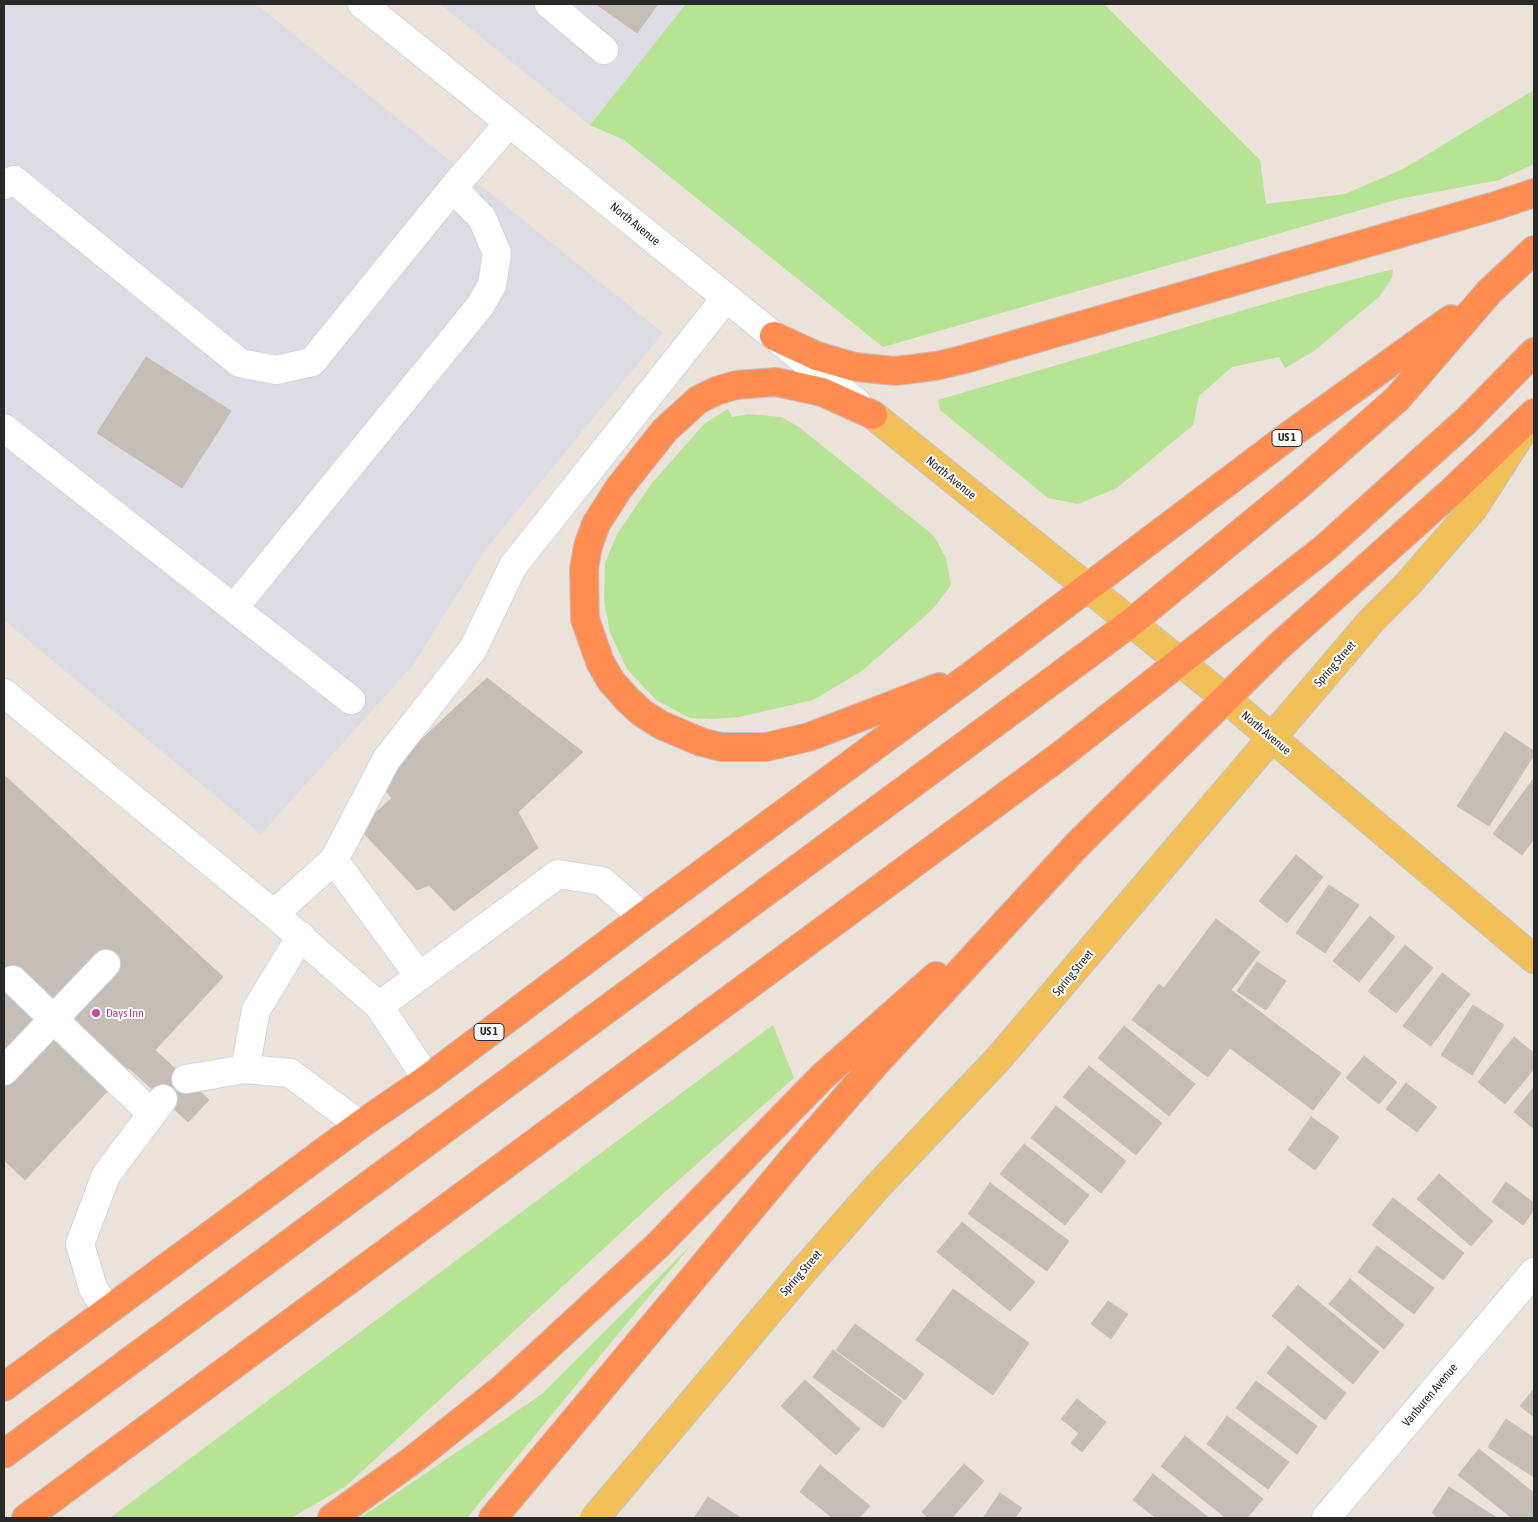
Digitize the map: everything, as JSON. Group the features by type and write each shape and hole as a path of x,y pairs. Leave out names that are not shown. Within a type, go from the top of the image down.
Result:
{"highway":[{"path":"774,336 817,356 854,367 895,371 936,366 1485,209 1534,193"},
{"name":"US 1","path":"4,1387 360,1125 427,1079 642,917 1089,588 1280,443 1489,292 1534,250"},
{"path":"4,1454 1132,622 1299,485 1396,399 1489,292"},
{"path":"26,1518 1061,755 1181,663 1281,584 1375,504 1466,420 1534,352"},
{"path":"873,415 822,392 776,382 755,382 716,390 686,410 665,430 619,488 596,524 588,546 584,569 585,619 591,640 611,681 642,713 681,735 722,746 766,747 809,737 973,674"},
{"path":"493,1518 795,1156 882,1056 1115,807 1225,698 1534,414"},
{"path":"332,1518 414,1459 503,1388 657,1246 823,1076 1045,882"}],"main road":[{"name":"Spring Street","path":"595,1518 809,1263 999,1058 1372,620 1408,584 1473,509 1534,414"},
{"name":"North Avenue","path":"873,415 1225,698 1534,959"}],"street":[{"name":"North Avenue","path":"362,4 873,415"},
{"path":"549,4 604,50"},
{"path":"4,185 14,180 240,363 276,370 312,362 453,188 509,123"},
{"path":"234,608 480,306 492,285 497,253 482,218 453,188"},
{"path":"274,914 334,860 386,760 473,649 513,566 726,298"},
{"path":"4,428 351,700"},
{"path":"4,693 301,936 379,1006 427,1079"},
{"path":"334,860 419,976"},
{"path":"379,1006 558,874 602,881 642,917"},
{"path":"245,1069 256,1010 301,936"},
{"path":"4,1071 55,1020 106,964"},
{"path":"13,980 55,1020 158,1106 106,1175 80,1244 93,1288 107,1311"},
{"path":"186,1079 245,1069 290,1073 360,1125"},
{"name":"Vanburen Avenue","path":"1326,1518 1534,1272"}],"shaded area":[{"path":"4,4 256,4 663,333 485,550 413,665 261,834 4,620"},
{"path":"440,4 686,4 590,125"}],"green space":[{"path":"686,4 1104,4 1260,160 1266,204 1345,194 1403,169 1534,90 1534,164 1499,180 1399,199 883,347 624,140 590,125"},
{"path":"1393,269 1392,278 1379,297 1314,351 1285,368 1279,357 1232,367 1199,396 1193,425 1117,488 1078,504 1048,498 940,410 938,400 1302,293"},
{"path":"728,409 732,417 749,414 781,417 799,427 934,536 946,558 951,585 932,610 862,671 813,700 739,717 690,718 656,700 627,669 610,633 604,600 605,563 617,534 652,483 704,424"},
{"path":"773,1025 794,1078 665,1192 346,1486 291,1518 110,1518"},
{"path":"692,1244 467,1518 360,1518 542,1394"}],"building":[{"path":"596,4 658,4 637,33"},
{"path":"146,357 231,411 182,488 97,433"},
{"path":"487,678 583,752 518,812 538,848 454,911 429,885 417,890 359,828 392,798 377,781"},
{"path":"1505,732 1534,751 1534,755 1489,826 1457,806"},
{"name":"Days Inn","path":"4,775 223,977 155,1050 209,1100 188,1122 129,1068 25,1180 4,1160"},
{"path":"1534,778 1534,839 1522,855 1493,834"},
{"path":"1296,855 1323,877 1287,923 1259,901"},
{"path":"1329,885 1359,905 1325,953 1296,933"},
{"path":"1370,916 1395,937 1359,982 1333,961"},
{"path":"1216,919 1260,952 1231,990 1341,1073 1313,1110 1230,1048 1208,1077 1132,1020 1159,984 1164,988"},
{"path":"1405,945 1433,968 1396,1013 1368,991"},
{"path":"1257,962 1286,981 1266,1010 1237,991"},
{"path":"1442,973 1470,994 1431,1046 1403,1026"},
{"path":"1473,1005 1504,1025 1472,1075 1441,1055"},
{"path":"1124,1026 1195,1084 1169,1116 1098,1058"},
{"path":"1514,1037 1534,1053 1534,1069 1505,1104 1478,1082"},
{"path":"1364,1056 1397,1082 1379,1104 1346,1078"},
{"path":"1089,1066 1162,1123 1136,1155 1063,1097"},
{"path":"1406,1083 1437,1107 1417,1132 1386,1109"},
{"path":"1534,1087 1534,1129 1514,1112"},
{"path":"1056,1106 1126,1161 1101,1193 1031,1138"},
{"path":"1311,1117 1339,1137 1315,1170 1288,1150"},
{"path":"1024,1144 1089,1195 1065,1225 1000,1174"},
{"path":"1439,1174 1493,1221 1471,1246 1417,1199"},
{"path":"1506,1182 1534,1203 1534,1210 1523,1225 1492,1202"},
{"path":"990,1183 1069,1241 1047,1271 968,1214"},
{"path":"1393,1198 1464,1253 1443,1280 1372,1225"},
{"path":"962,1222 1035,1282 1010,1311 937,1252"},
{"path":"1377,1246 1434,1288 1414,1314 1358,1272"},
{"path":"1350,1279 1404,1325 1384,1349 1329,1304"},
{"path":"1298,1285 1379,1352 1353,1384 1272,1316"},
{"path":"953,1289 1029,1343 993,1395 916,1340"},
{"path":"1108,1301 1128,1314 1111,1339 1091,1324"},
{"path":"855,1324 924,1374 905,1400 836,1350"},
{"path":"1288,1346 1346,1393 1325,1420 1267,1373"},
{"path":"833,1350 902,1401 883,1428 813,1377"},
{"path":"805,1380 860,1429 836,1455 781,1406"},
{"path":"1256,1381 1317,1426 1297,1454 1236,1408"},
{"path":"1534,1389 1534,1417 1520,1406"},
{"path":"1077,1399 1106,1422 1082,1452 1071,1443 1079,1433 1061,1419"},
{"path":"1227,1416 1289,1462 1268,1489 1207,1444"},
{"path":"1506,1419 1534,1438 1534,1477 1488,1447"},
{"path":"1185,1436 1263,1499 1247,1518 1226,1518 1161,1466"},
{"path":"1479,1449 1534,1493 1534,1518 1512,1518 1458,1475"},
{"path":"964,1464 984,1481 952,1518 928,1518 922,1512"},
{"path":"820,1465 870,1506 859,1518 833,1518 800,1492"},
{"path":"1153,1474 1209,1518 1156,1518 1133,1500"},
{"path":"1449,1487 1497,1518 1439,1518 1432,1513"},
{"path":"1000,1493 1022,1508 1015,1518 983,1518"},
{"path":"708,1497 741,1518 694,1518"}],"place":[{"name":"Days Inn","path":"96,1013"}]}
